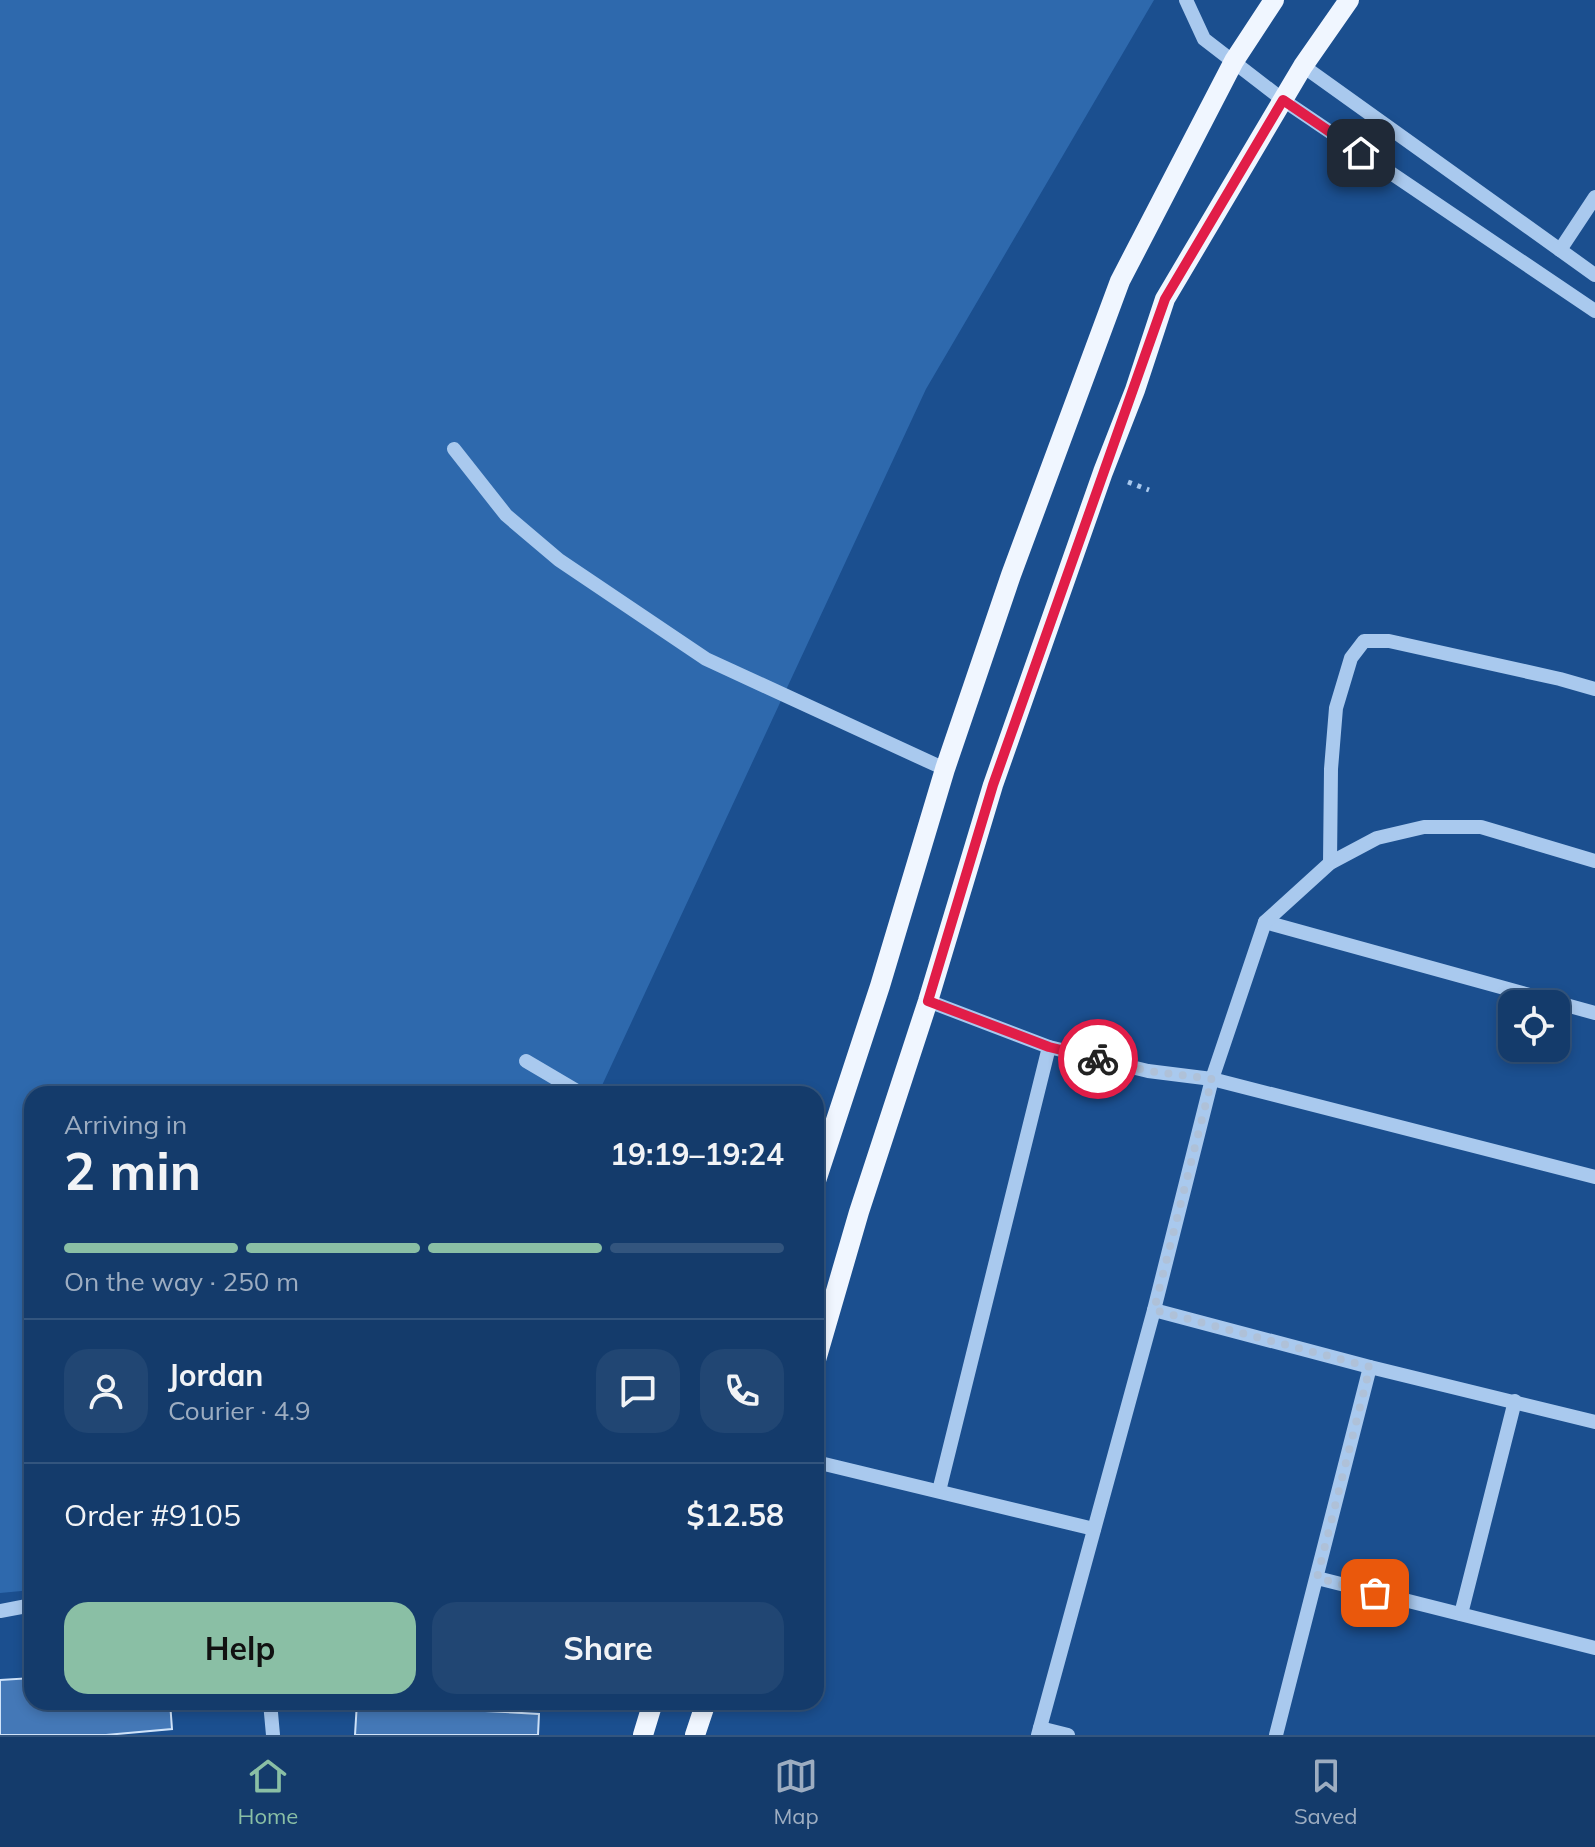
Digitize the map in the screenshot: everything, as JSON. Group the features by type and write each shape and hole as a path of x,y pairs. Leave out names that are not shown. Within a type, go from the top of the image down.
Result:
{"main road":[{"path":"824,1157 880,986 945,769 1011,575 1120,281 1234,61 1274,0"},
{"path":"824,1332 993,785 1165,299 1303,66 1349,0"},
{"path":"643,1735 651,1710"},
{"path":"695,1735 703,1710"}],"street":[{"path":"1186,0 1204,39 1283,100 1595,311"},
{"path":"1303,66 1595,275"},
{"path":"1560,250 1595,197"},
{"path":"454,449 506,515 559,560 706,659 945,769"},
{"path":"1330,863 1331,769 1336,708 1351,658 1364,641 1389,641 1595,689"},
{"path":"1068,1735 1039,1732 1154,1310 1212,1079 1265,922 1330,863 1377,838 1424,827 1481,827 1595,861"},
{"path":"1265,922 1595,1013"},
{"path":"928,1001 1049,1047 1148,1071 1212,1079 1595,1177"},
{"path":"939,1491 1049,1047"},
{"path":"526,1061 568,1086"},
{"path":"1154,1310 1595,1422"},
{"path":"1276,1735 1370,1367"},
{"path":"1461,1614 1515,1401"},
{"path":"824,1464 1094,1529"},
{"path":"1317,1578 1595,1648"},
{"path":"0,1611 24,1606"},
{"path":"271,1710 273,1735"}],"shaded area":[{"path":"0,0 1154,0 926,389 602,1086 24,1086 24,1591 0,1593"}],"building":[{"path":"24,1678 24,1710 171,1710 172,1729 106,1735 0,1735 0,1680"},
{"path":"357,1710 486,1710 539,1714 538,1735 355,1735"}],"way so far":[{"path":"1098,1059 1148,1071 1212,1079 1154,1310 1370,1367 1317,1578 1375,1593"}],"route":[{"path":"1098,1059 1049,1047 928,1001 993,785 1165,299 1283,100 1361,153"}]}
